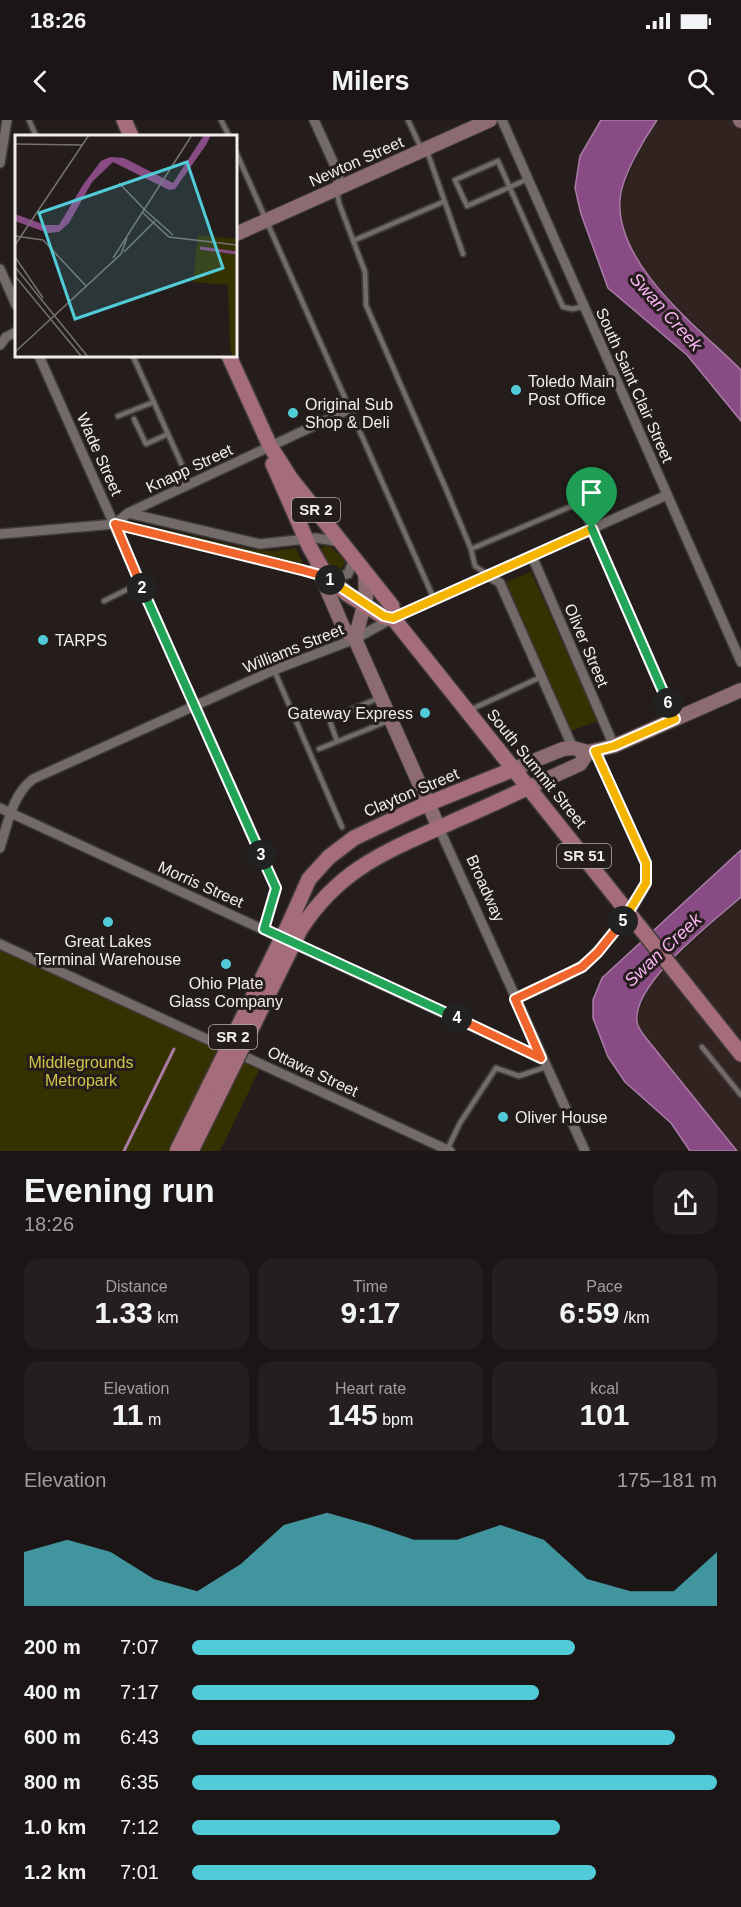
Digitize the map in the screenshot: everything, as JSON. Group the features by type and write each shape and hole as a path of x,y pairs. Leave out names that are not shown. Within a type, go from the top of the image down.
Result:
{"main road":[{"path":"124,120 131,135"},
{"name":"SR 2","path":"229,357 270,446 291,479 365,572"},
{"name":"SR 2","path":"270,446 273,465 307,543"},
{"name":"South Summit Street","path":"307,543 324,576 364,604 384,616 393,618"},
{"name":"South Summit Street","path":"365,572 392,606 393,618 741,1054"},
{"name":"Clayton Street","path":"295,927 301,891 330,857 365,832 428,803 514,769"},
{"name":"SR 2","path":"177,1151 295,927 323,897 350,873 390,848 529,787"},
{"name":"SR 2","path":"191,1151 295,927"}],"street":[{"path":"0,164 7,120"},
{"path":"314,120 339,175 337,188"},
{"name":"Newton Street","path":"237,234 490,120"},
{"name":"South Saint Clair Street","path":"502,120 741,662"},
{"path":"0,269 15,303"},
{"path":"0,345 15,333"},
{"name":"Wade Street","path":"39,357 276,888 264,929"},
{"name":"Knapp Street","path":"115,524 128,513 350,409"},
{"name":"Williams Street","path":"11,815 22,788 33,779 274,670 334,645 355,639 393,618 667,495"},
{"path":"128,513 260,544 307,543 330,539 342,543"},
{"path":"0,534 115,524 339,578 348,574 354,559"},
{"name":"Oliver Street","path":"532,556 614,746"},
{"path":"355,639 364,604 365,572"},
{"name":"Broadway","path":"324,576 344,629 355,639 543,1062 585,1151"},
{"path":"489,576 500,583 573,748 591,751 614,746 741,690"},
{"name":"Clayton Street","path":"514,769 573,748"},
{"path":"529,787 580,764 591,751"},
{"path":"515,999 582,967 634,919 646,883 646,863 591,751"},
{"name":"Morris Street","path":"0,808 264,929 543,1062"},
{"path":"0,848 11,815"},
{"name":"Ottawa Street","path":"0,945 448,1150"}],"lane":[{"path":"29,120 36,135"},
{"path":"221,120 228,135"},
{"path":"408,120 424,149 462,254"},
{"path":"237,154 435,599"},
{"path":"528,179 509,188 467,206 455,180 498,161 509,188 563,307 573,309 584,306"},
{"path":"337,188 339,203 355,240 365,272 366,306 471,549 475,566 489,576"},
{"path":"355,240 443,202"},
{"path":"133,357 190,483"},
{"path":"118,416 154,402"},
{"path":"134,419 146,444 168,434"},
{"path":"471,549 612,489"},
{"path":"579,503 675,719"},
{"path":"104,601 140,583"},
{"path":"274,670 342,827"},
{"path":"468,711 541,676"},
{"path":"337,741 328,719 381,697"},
{"path":"319,749 391,720"},
{"path":"702,1047 741,1095"},
{"path":"448,1150 460,1123 495,1068 519,1076 543,1062"}],"shaded area":[{"path":"657,120 741,120 741,370 645,274 629,248 621,219 620,197 636,158"},
{"path":"741,897 741,1151 737,1151 637,1024 638,1011 655,978"}],"green space":[{"path":"120,519 254,550 273,551 296,548 303,564"},
{"path":"325,545 332,548 346,561 341,570 335,573 320,551"},
{"path":"531,572 598,721 571,731 506,582"},
{"name":"Middlegrounds Metropark","path":"0,944 262,1064 220,1151 0,1151"}],"water":[{"name":"Swan Creek","path":"601,120 657,120 640,147 625,180 620,199 622,224 631,248 662,293 741,370 741,421 687,355 608,288 581,214 575,188 580,156"},
{"name":"Swan Creek","path":"741,850 741,897 677,954 647,989 639,1006 637,1022 642,1033 737,1151 690,1151 671,1123 625,1082 608,1057 593,1018 593,1000 602,978"}],"waterway":[{"path":"124,1151 174,1049"}],"place":[{"name":"Toledo Main Post Office","path":"516,390"},
{"name":"Original Sub Shop & Deli","path":"293,413"},
{"name":"TARPS","path":"43,640"},
{"name":"Gateway Express","path":"425,713"},
{"name":"Great Lakes Terminal Warehouse","path":"108,922"},
{"name":"Ohio Plate Glass Company","path":"226,964"},
{"name":"Oliver House","path":"503,1117"}],"route":[{"path":"115,524 327,577 347,594 384,616 393,618 592,529 675,719 614,746 595,751 646,863 646,883 629,913 591,960 547,986 515,999 541,1058 264,929 276,888 115,524"}]}
